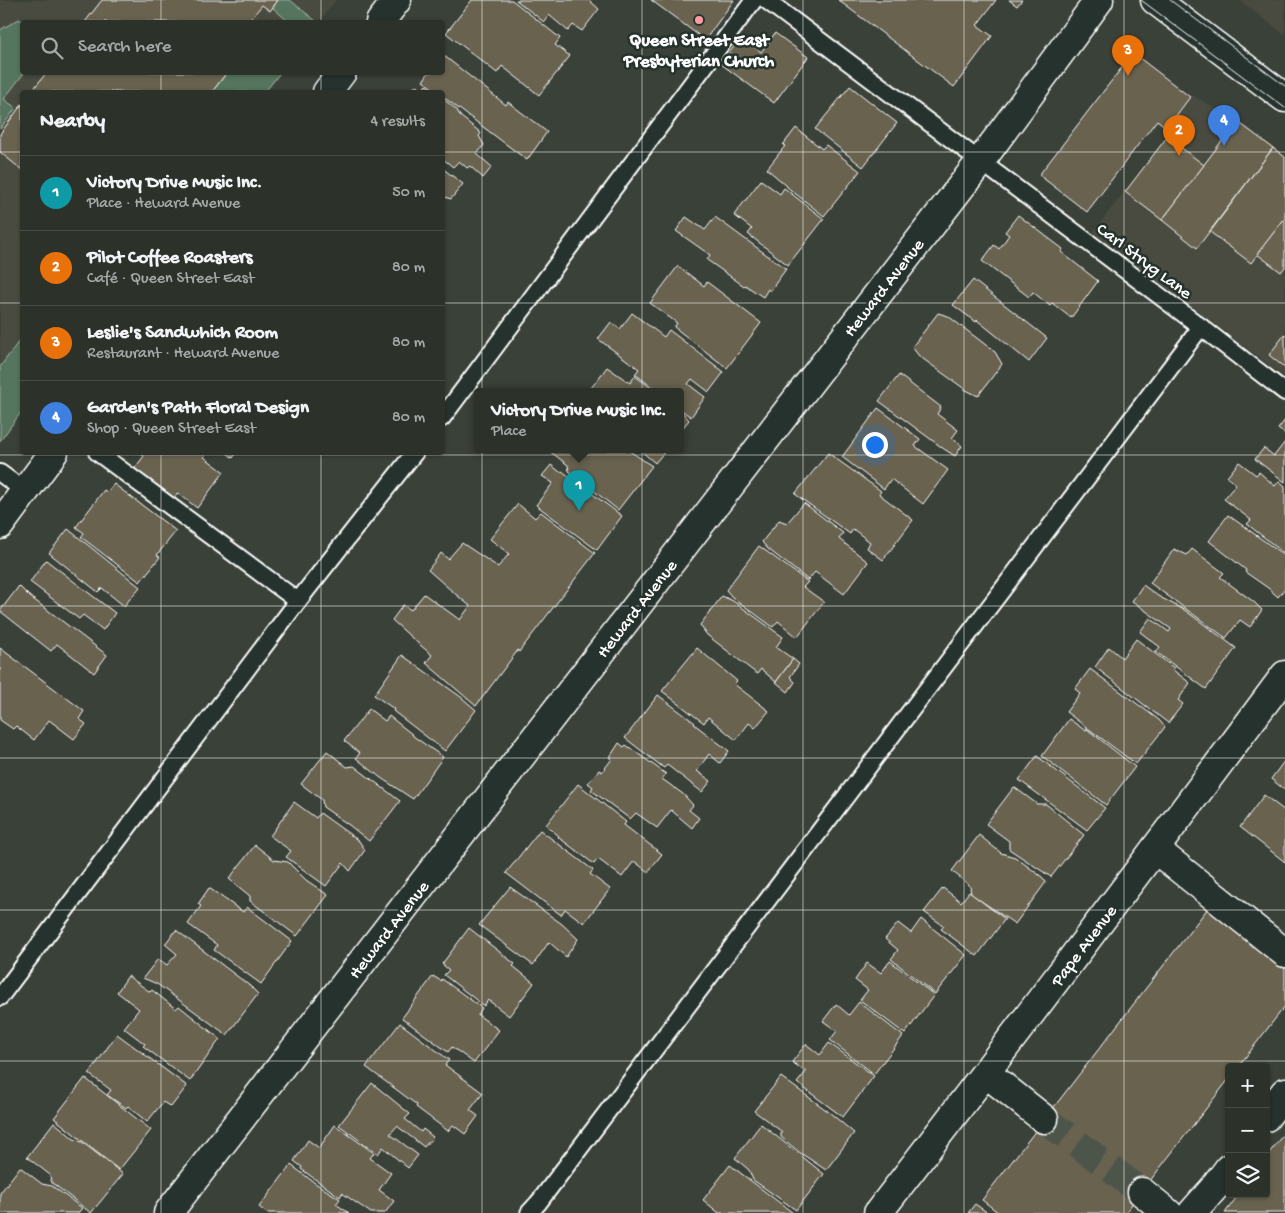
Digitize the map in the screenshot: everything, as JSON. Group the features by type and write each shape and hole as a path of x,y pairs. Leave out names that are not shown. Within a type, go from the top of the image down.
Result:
{"street":[{"path":"382,20 397,0"},
{"name":"Heward Avenue","path":"168,1213 980,162 1099,0"},
{"path":"1156,0 1285,98"},
{"path":"328,90 340,75"},
{"path":"0,525 52,455"},
{"name":"Pape Avenue","path":"878,1213 986,1073 1285,674"},
{"path":"1155,849 1285,954"},
{"path":"986,1073 1044,1119"},
{"path":"1270,1112 1285,1092"},
{"path":"1192,1213 1225,1173"},
{"path":"1142,1192 1168,1213"}],"lane":[{"path":"445,414 754,0"},
{"name":"Carl Stryg Lane","path":"766,0 1285,392"},
{"path":"530,1213 1201,327"},
{"path":"101,455 298,601"},
{"path":"2,991 298,601 413,455"},
{"path":"0,473 26,492"}],"shaded area":[{"path":"0,0 336,0 321,20 20,20 20,75 278,75 267,90 20,90 20,414 0,441"},
{"path":"1239,0 1285,0 1285,35"},
{"path":"1192,95 1237,121 1285,157 1285,377 1093,232 1167,137 1167,128"}],"green space":[{"path":"278,0 290,0 315,20 287,20 273,8"},
{"path":"20,20 20,75 22,75 4,99 16,108 0,129 0,30"},
{"path":"226,75 278,75 267,90 214,90"},
{"path":"20,340 20,414 0,441 0,367"}],"building":[{"path":"102,0 278,0 270,11 262,5 250,20 87,20"},
{"path":"472,0 512,0 560,38 555,45 570,56 539,95 502,66 497,73 446,33"},
{"path":"516,0 589,0 599,9 582,31 573,25 568,31 549,15 544,22"},
{"name":"Queen Street East Presbyterian Church","path":"651,0 734,0 705,40"},
{"path":"838,0 996,0 977,25 992,36 954,87"},
{"path":"1009,0 1022,0 1017,6"},
{"path":"775,33 808,57 774,103 721,64 741,37 761,52"},
{"path":"1133,53 1190,97 1167,128 1157,120 1087,212 1039,175"},
{"path":"445,57 506,105 508,102 547,132 527,160 445,98 445,90 435,90 423,81 427,75 445,75"},
{"path":"45,75 225,75 214,90 33,90"},
{"path":"416,85 422,90 412,90"},
{"path":"426,85 432,90 422,90"},
{"path":"850,86 897,123 863,167 815,129"},
{"path":"445,100 481,133 479,136 484,145 477,154 492,167 483,178 470,166 467,168 459,161 453,167 445,160"},
{"path":"20,107 20,168 0,152 0,134"},
{"path":"1237,121 1273,148 1197,248 1162,220"},
{"path":"796,128 822,149 826,145 860,171 824,216 767,169"},
{"path":"1167,137 1204,165 1162,220 1125,192"},
{"path":"1273,148 1285,157 1285,218 1251,263 1210,232"},
{"path":"445,170 463,184 451,199 445,197"},
{"path":"761,180 780,194 784,188 824,219 788,265 748,234 752,229 734,215"},
{"path":"1018,215 1063,249 1061,252 1098,281 1071,318 1052,303 1050,306 1033,292 1029,297 982,261 994,245 999,249 1009,235 1005,232"},
{"path":"686,217 705,230 715,217 786,269 770,291 768,289 763,297 707,260 710,255 676,231"},
{"path":"1285,218 1285,267 1281,272 1257,254"},
{"path":"678,266 704,286 707,282 761,323 727,368 674,327 677,323 650,303"},
{"path":"973,280 1047,338 1029,362 977,320 976,322 953,305"},
{"path":"632,313 664,337 669,330 724,372 709,392 692,379 688,384 705,397 691,417 684,412 684,388 654,388 635,374 639,369 598,339 611,322 620,329"},
{"path":"938,313 948,316 995,352 1002,364 978,396 966,390 919,356 912,347"},
{"path":"1285,334 1285,368 1269,355"},
{"path":"607,367 630,383 635,376 652,388 591,388"},
{"path":"899,375 941,407 937,414 958,430 952,438 962,446 955,456 879,401"},
{"path":"878,408 920,439 915,446 948,470 923,504 891,479 884,489 842,457"},
{"path":"684,414 689,420 684,426"},
{"path":"1285,420 1285,434 1278,429"},
{"path":"1285,442 1285,482 1255,459 1264,448 1274,456"},
{"path":"552,453 632,453 652,466 618,510 569,471 568,465"},
{"path":"643,453 663,453 655,463"},
{"path":"828,453 881,491 879,494 913,520 883,560 867,548 870,542 853,529 850,534 795,494"},
{"path":"143,455 205,455 204,457 224,472 197,508 178,493 170,503 131,473 144,456"},
{"path":"1239,462 1256,475 1259,472 1275,486 1279,481 1285,486 1285,554 1247,524 1251,520 1224,499 1236,484 1227,477"},
{"path":"551,465 560,472 562,471 622,516 597,550 536,505 553,483 542,476"},
{"path":"114,484 176,531 157,555 160,557 140,582 81,537 84,533 76,527 104,490 107,492"},
{"path":"804,503 843,533 839,539 868,562 844,594 815,572 808,580 768,549 762,542 779,520 787,523"},
{"path":"518,504 535,518 541,512 595,553 476,706 426,663 432,655 392,620 403,605 411,610 424,594 460,620 470,606 428,570 441,553 448,559 462,543 498,567 509,554 490,539"},
{"path":"1228,515 1285,556 1285,588 1278,597 1209,541"},
{"path":"68,529 140,587 124,606 102,588 98,592 49,553"},
{"path":"759,546 808,582 803,587 824,602 797,637 778,621 773,627 732,597 726,590"},
{"path":"1174,549 1187,555 1192,549 1224,573 1220,577 1262,610 1250,627 1240,620 1226,638 1150,583"},
{"path":"46,560 115,613 103,630 83,615 79,619 30,582"},
{"path":"1143,585 1158,596 1186,611 1236,648 1206,689 1156,652 1160,647 1140,632 1150,618 1169,632 1171,629 1132,601"},
{"path":"19,586 29,596 107,655 94,673 57,644 51,651 0,611"},
{"path":"722,596 733,601 783,637 776,647 793,659 776,682 761,669 757,674 707,635 700,625"},
{"path":"1136,639 1174,668 1173,670 1190,683 1178,700 1183,704 1168,723 1095,667 1109,647 1122,658"},
{"path":"0,648 84,711 79,719 86,724 74,739 49,720 34,740 16,726 13,729 0,720"},
{"path":"697,648 737,681 734,684 769,711 755,728 749,723 736,740 708,717 704,723 662,691"},
{"path":"402,655 476,710 445,751 374,695"},
{"path":"793,659 799,664 790,677 795,682 788,692 776,682"},
{"path":"1090,669 1159,720 1165,727 1136,764 1066,712 1080,693 1075,689"},
{"path":"658,695 729,751 720,763 709,754 697,771 711,781 702,792 667,765 664,768 625,738"},
{"path":"369,709 385,721 389,716 443,757 413,799 381,778 356,758 360,753 344,741"},
{"path":"1069,719 1086,731 1087,729 1135,767 1106,805 1042,756"},
{"path":"619,743 624,747 626,745 666,774 662,779 683,794 693,805 689,810 699,818 692,828 671,810 657,828 636,813 630,819 591,790 593,787 588,783 599,770 602,772 612,759 610,757"},
{"path":"327,751 347,767 354,766 400,801 369,841 323,807 322,800 301,784"},
{"path":"1037,756 1105,808 1087,830 1019,780"},
{"path":"1285,760 1285,790 1271,779"},
{"path":"578,784 626,822 624,825 662,854 648,872 634,861 622,877 598,859 594,864 558,837 546,825"},
{"path":"1014,787 1037,804 1046,804 1084,835 1051,877 1009,849 1009,841 986,824"},
{"path":"1264,795 1285,811 1285,862 1240,827"},
{"path":"294,802 316,818 320,813 359,841 365,850 350,871 343,863 326,886 286,857 291,851 270,836"},
{"path":"540,830 593,870 590,874 610,889 584,923 565,909 561,915 506,873"},
{"path":"979,835 1001,853 1015,857 1046,882 1015,924 971,894 970,886 952,871"},
{"path":"255,845 274,860 288,862 306,880 328,895 297,936 250,901 250,896 229,879"},
{"path":"510,887 562,924 578,939 566,957 549,942 533,965 479,925"},
{"path":"209,888 243,912 247,907 292,941 261,984 214,950 217,945 188,924 201,906 198,904"},
{"path":"943,888 961,902 969,892 1005,919 977,956 941,929 944,926 924,912"},
{"path":"1208,908 1285,968 1285,1006 1241,1063 1225,1063 1225,1084 1125,1213 999,1213 982,1200"},
{"path":"921,919 966,955 935,994 891,959 898,950 885,939 898,923 911,933"},
{"path":"469,928 515,964 513,966 534,983 509,1016 488,1000 484,1006 444,975 449,970 442,964"},
{"path":"176,930 258,994 227,1035 157,984 143,978 158,959 167,965 177,954 165,944"},
{"path":"890,961 934,995 905,1034 860,1000 868,990 855,980 867,963 881,973"},
{"path":"128,976 150,992 152,990 176,1009 179,1006 220,1039 190,1081 143,1046 145,1044 124,1028 139,1009 117,992"},
{"path":"433,976 441,981 442,979 482,1008 478,1015 499,1030 474,1063 452,1047 448,1052 402,1018"},
{"path":"859,1002 903,1036 874,1074 830,1040 837,1031 823,1021 836,1004 849,1015"},
{"path":"400,1023 449,1060 445,1065 483,1093 470,1110 478,1116 465,1134 453,1125 448,1131 366,1067"},
{"path":"117,1034 187,1086 171,1107 163,1102 147,1122 128,1106 126,1108 107,1095 111,1090 89,1074"},
{"path":"829,1043 874,1076 843,1117 797,1083 806,1072 792,1062 806,1044 820,1055"},
{"path":"781,1077 854,1133 826,1170 799,1152 781,1137 781,1131 754,1111"},
{"path":"85,1078 151,1130 119,1170 54,1118"},
{"path":"372,1083 410,1114 405,1119 421,1132 423,1129 433,1137 424,1147 397,1126 390,1134 418,1155 408,1168 383,1147 378,1154 339,1125"},
{"path":"54,1122 74,1139 82,1142 123,1174 91,1213 51,1182 50,1175 27,1157"},
{"path":"761,1124 824,1174 796,1210 753,1180 749,1170 735,1158"},
{"path":"335,1125 374,1153 370,1158 391,1173 379,1190 394,1201 385,1213 371,1213 342,1193 340,1197 301,1169 302,1167 294,1161 308,1140 319,1148"},
{"path":"1285,1132 1285,1213 1225,1213 1236,1198 1270,1198 1270,1152"},
{"path":"291,1165 340,1199 336,1204 349,1213 267,1213 259,1207"},
{"path":"730,1165 793,1213 719,1213 703,1200"},
{"path":"20,1167 42,1184 52,1186 82,1208 78,1213 0,1213 0,1193"},
{"path":"975,1204 988,1213 968,1213"}],"tunnel":[{"path":"1044,1119 1142,1192"}],"tram line":[{"path":"1141,0 1285,108"},
{"path":"1170,0 1285,86"}],"place":[{"name":"Queen Street East Presbyterian Church","path":"699,20"},
{"name":"Leslie's Sandwhich Room","path":"1128,76"},
{"name":"Garden's Path Floral Design","path":"1224,146"},
{"name":"Pilot Coffee Roasters","path":"1179,156"},
{"name":"Victory Drive Music Inc.","path":"579,511"}]}
